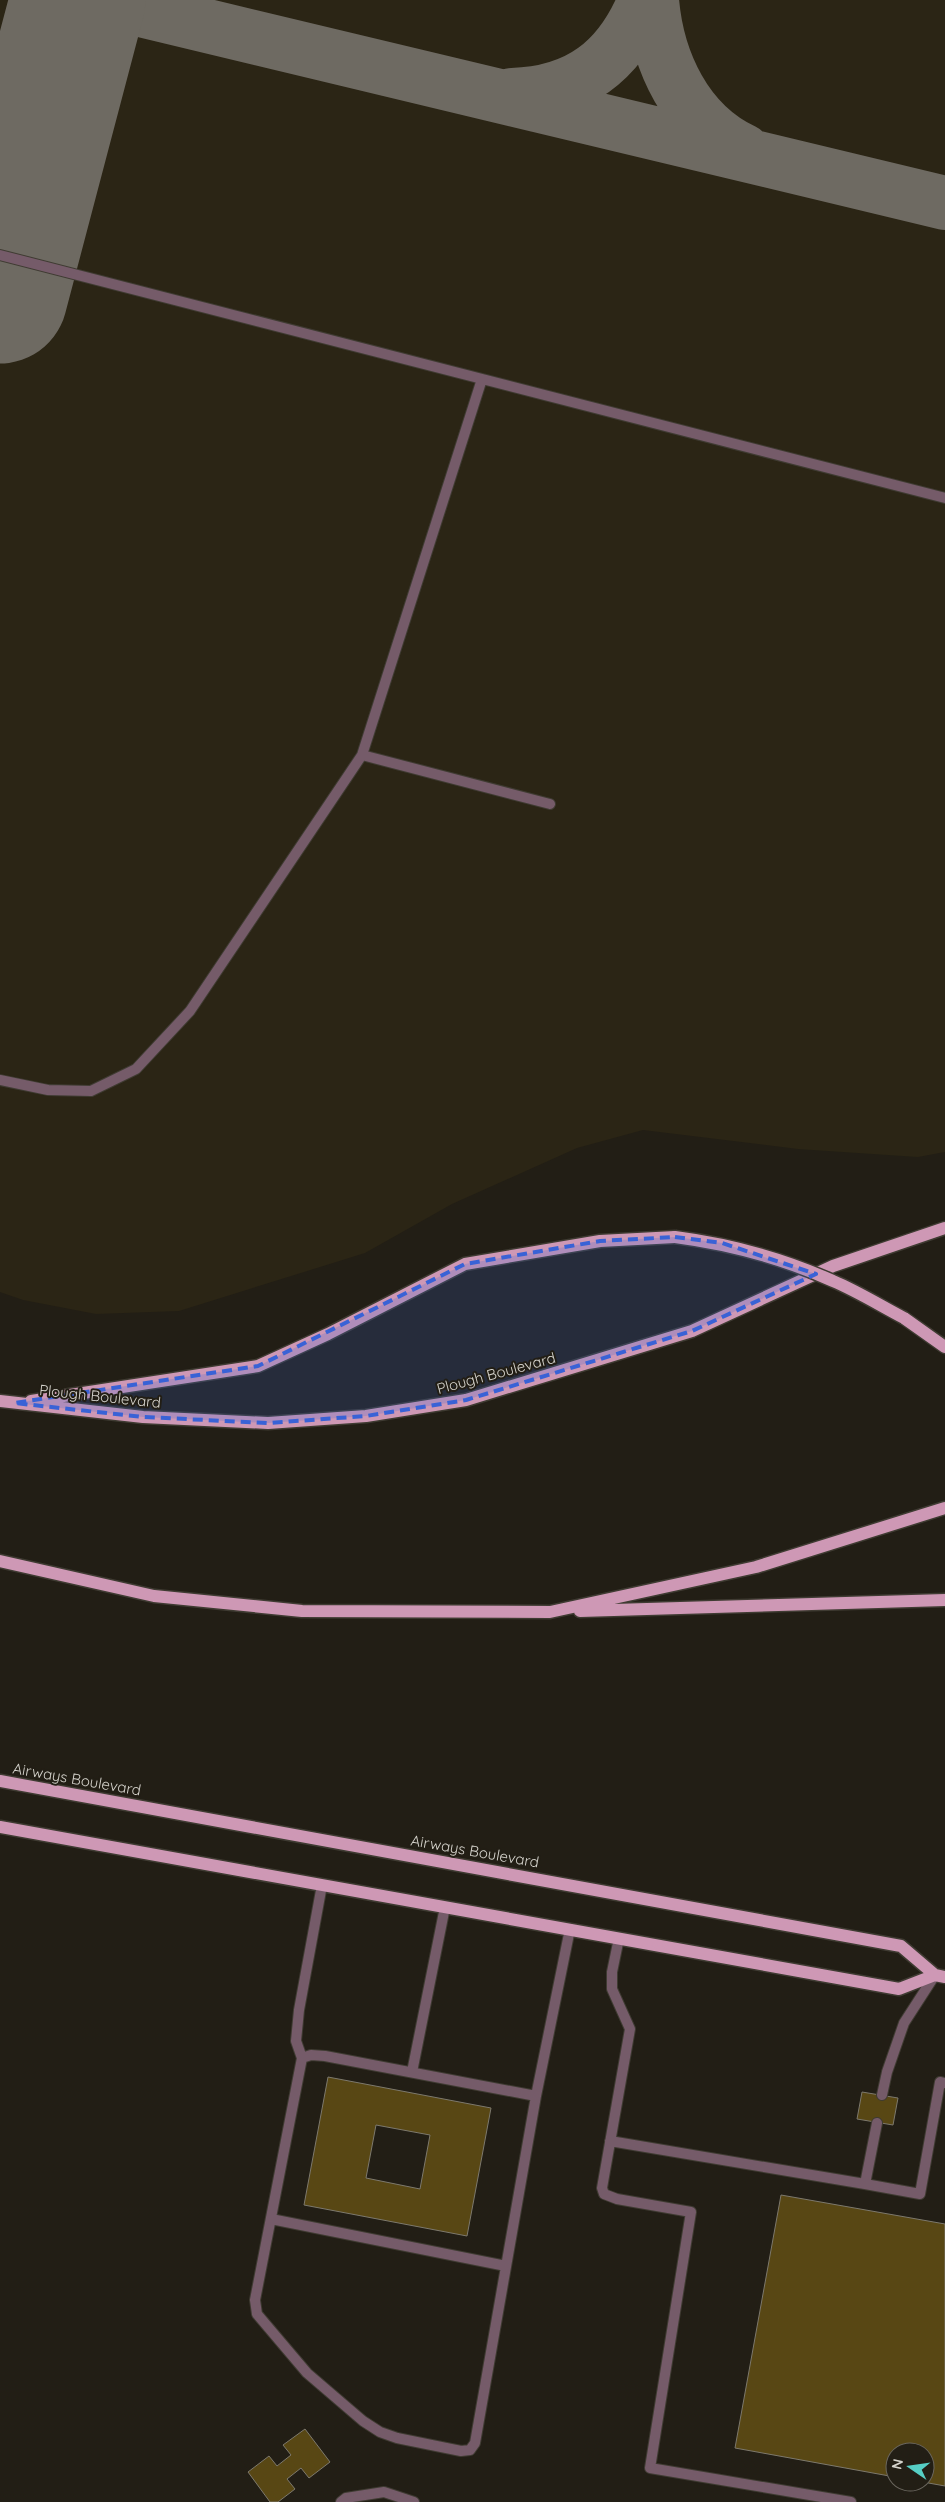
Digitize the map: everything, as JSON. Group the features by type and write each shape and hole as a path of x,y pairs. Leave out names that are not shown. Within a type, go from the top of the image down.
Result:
{"main road":[{"name":"Plough Boulevard","path":"0,1401 143,1417 268,1423 366,1416 466,1400 692,1331 833,1266 945,1228"},
{"path":"14,1404 258,1366 328,1334 465,1264 600,1241 675,1237 722,1243 782,1261 834,1281 904,1318 945,1347"},
{"path":"550,1612 756,1567 945,1508"},
{"path":"0,1561 154,1596 302,1612 550,1612 945,1600"},
{"name":"Airways Boulevard","path":"0,1781 901,1946 940,1976"},
{"path":"0,1827 899,1989 940,1976"}],"street":[{"path":"0,255 945,498"},
{"path":"0,1080 48,1090 91,1091 136,1069 190,1011 362,755 482,379"},
{"path":"362,755 550,804"},
{"path":"322,1885 299,2010 296,2041 302,2058 255,2300 258,2314 307,2373 380,2432 410,2441 461,2451 470,2450 475,2443 536,2096 570,1929"},
{"path":"412,2072 445,1907"},
{"path":"619,1938 612,1972 612,1989 630,2028 603,2181 604,2194 617,2199 690,2212 650,2468 851,2502"},
{"path":"882,2095 887,2072 904,2023 940,1976"},
{"path":"302,2058 311,2055 325,2056 536,2096"},
{"path":"610,2141 920,2194 940,2082 945,2083"},
{"path":"865,2184 877,2123"},
{"path":"271,2219 506,2266"},
{"path":"341,2502 346,2498 384,2492 414,2502"}],"highlighted area":[{"path":"675,1237 722,1243 816,1274 692,1331 466,1400 366,1416 268,1423 143,1417 14,1403 258,1366 465,1264 520,1253 600,1241"}],"shaded area":[{"path":"0,0 945,0 945,1152 918,1157 798,1149 643,1130 577,1148 452,1204 365,1253 179,1311 96,1314 23,1300 0,1292"}],"building":[{"path":"328,2077 491,2108 467,2236 304,2205","holes":["376,2125 430,2135 420,2189 366,2178"]},
{"path":"862,2092 898,2098 893,2125 857,2119"},
{"path":"781,2195 945,2224 945,2486 935,2484 935,2442 885,2442 885,2475 735,2448"},
{"path":"305,2429 330,2462 309,2478 301,2468 287,2479 295,2489 278,2502 270,2502 248,2472 269,2456 277,2466 291,2455 283,2445"}],"taxiway":[{"path":"99,0 945,203"},
{"path":"512,95 536,93 558,88 594,70 610,56 623,40 635,22 645,0"},
{"path":"652,0 660,46 678,88 706,125 744,151"}],"runway":[{"path":"0,296 78,0"}]}
